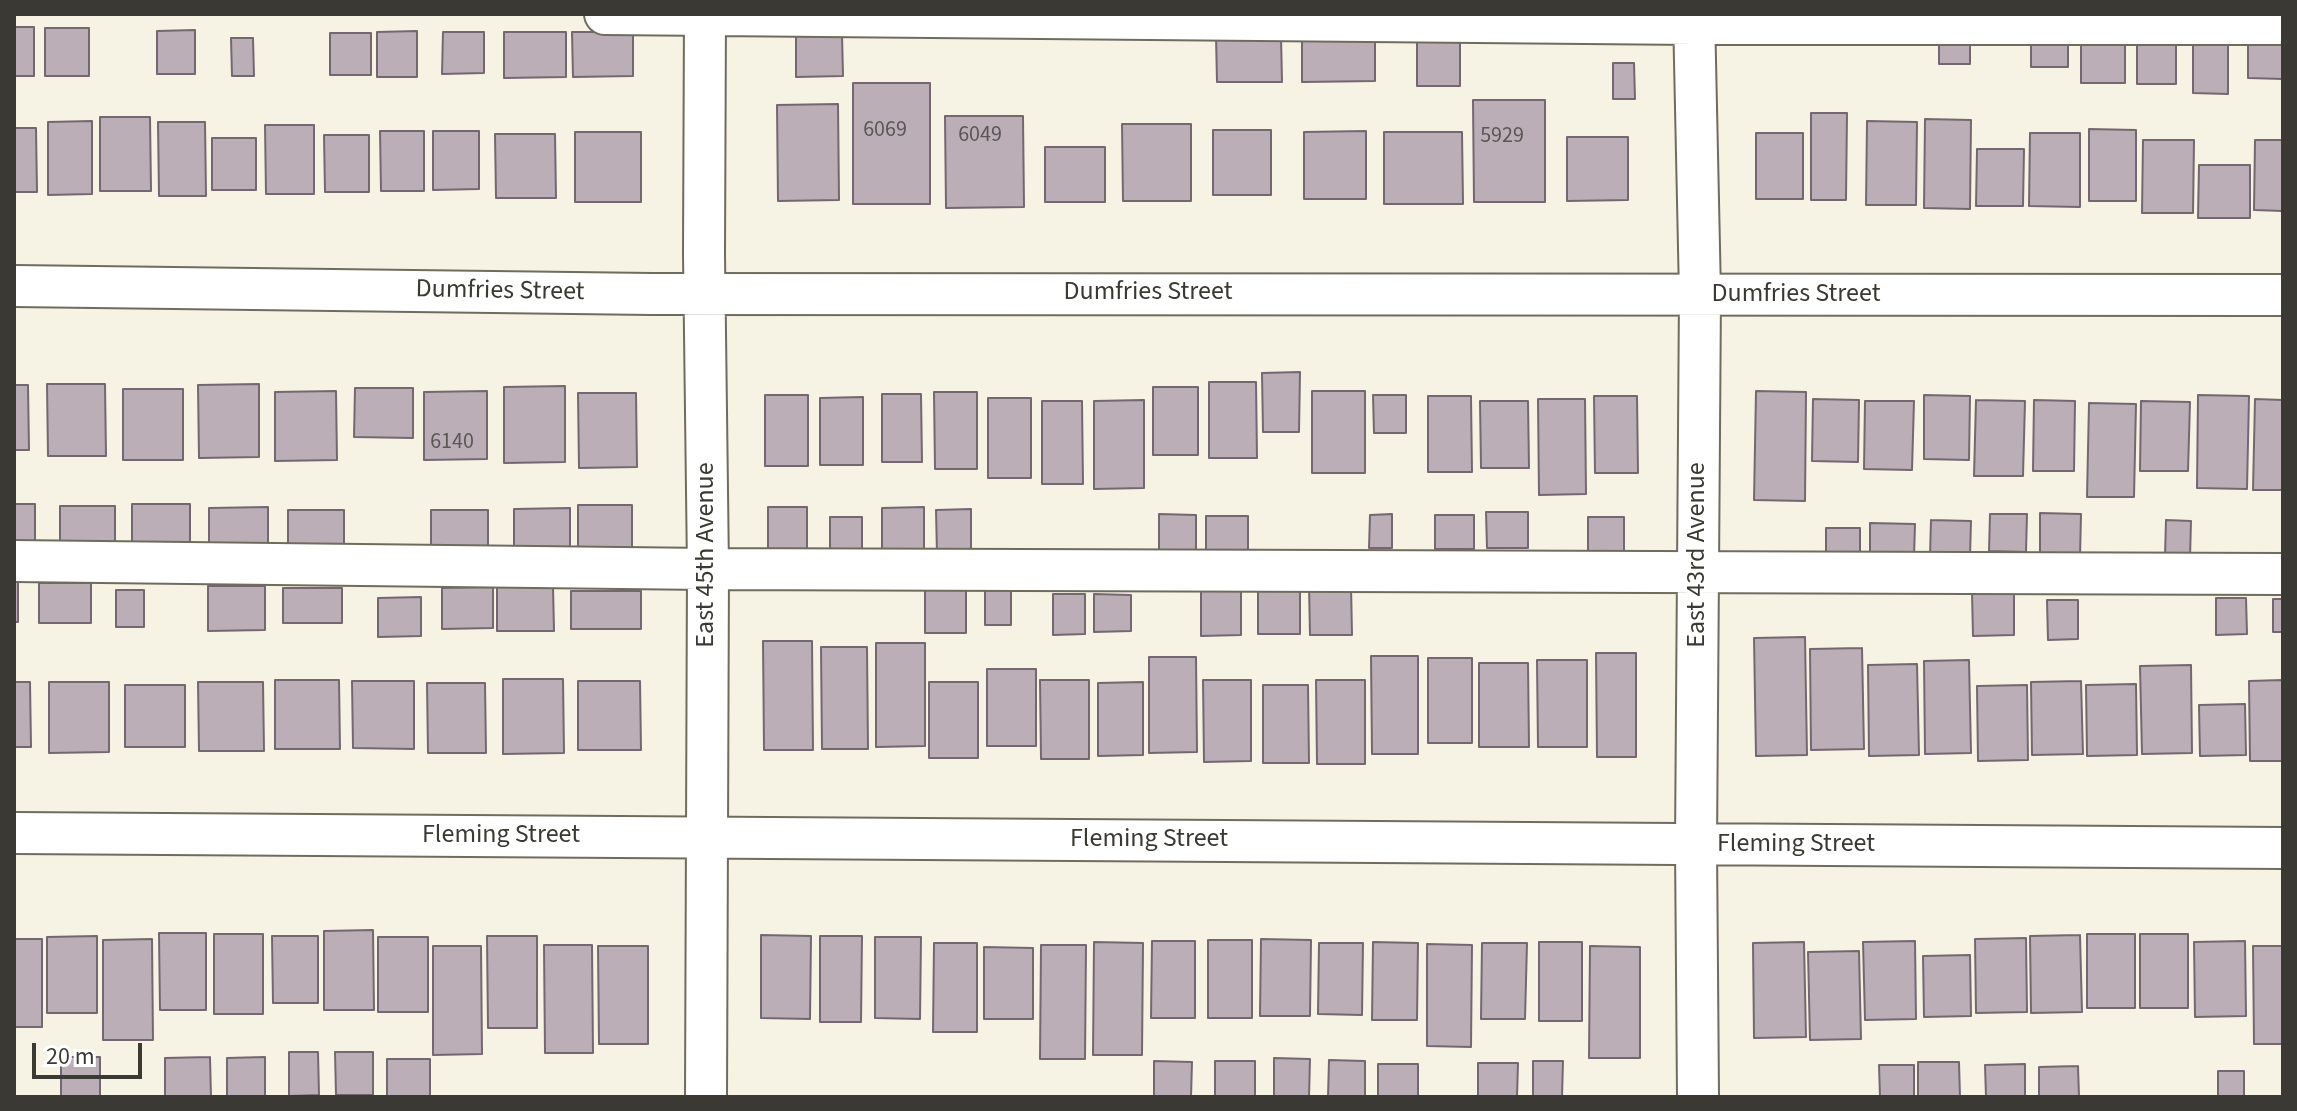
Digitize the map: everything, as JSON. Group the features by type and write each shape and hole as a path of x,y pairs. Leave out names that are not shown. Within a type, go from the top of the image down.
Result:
{"street":[{"path":"605,14 2283,24"},
{"name":"East 45th Avenue","path":"705,14 708,569 706,1097"},
{"name":"East 43rd Avenue","path":"1694,19 1700,294 1696,845 1698,1097"},
{"name":"Dumfries Street","path":"14,286 705,293 2283,295"},
{"path":"14,561 708,569 2283,574"},
{"name":"Fleming Street","path":"14,833 2283,848"}],"building":[{"path":"14,27 34,27 34,76 14,76"},
{"path":"45,28 89,28 89,76 45,76"},
{"path":"195,30 195,74 157,74 157,31"},
{"path":"417,31 417,77 377,77 377,32"},
{"path":"443,32 484,32 484,73 442,74"},
{"path":"504,32 566,32 566,77 504,78"},
{"path":"572,32 633,32 633,76 573,77"},
{"path":"330,33 371,33 371,75 330,75"},
{"path":"2031,33 2068,33 2068,67 2031,67"},
{"path":"796,34 842,34 843,76 796,77"},
{"path":"1939,34 1970,34 1970,64 1939,64"},
{"path":"1216,36 1281,36 1282,82 1217,82"},
{"path":"2081,37 2125,37 2125,83 2081,83"},
{"path":"231,38 253,38 254,76 232,76"},
{"path":"2193,38 2228,38 2228,94 2193,93"},
{"path":"1302,39 1375,39 1375,81 1302,82"},
{"path":"2137,39 2176,40 2176,84 2137,84"},
{"path":"2248,39 2283,39 2283,79 2248,78"},
{"path":"1460,41 1460,86 1417,86 1417,42"},
{"path":"1613,63 1634,63 1635,99 1613,99"},
{"path":"853,83 930,83 930,204 853,204"},
{"path":"1473,100 1545,100 1545,202 1474,202"},
{"path":"838,104 839,200 778,201 777,105"},
{"path":"1811,113 1847,113 1846,200 1811,200"},
{"path":"945,116 1023,116 1024,207 946,208"},
{"path":"100,117 150,117 151,191 100,191"},
{"path":"1925,119 1971,120 1970,209 1924,208"},
{"path":"92,121 92,194 48,195 48,122"},
{"path":"1867,121 1917,122 1916,205 1866,205"},
{"path":"158,122 205,122 206,196 159,196"},
{"path":"1122,124 1191,124 1191,201 1123,201"},
{"path":"265,125 314,125 314,194 266,194"},
{"path":"14,128 36,128 37,192 14,192"},
{"path":"2089,129 2136,130 2136,201 2089,201"},
{"path":"1213,130 1271,130 1271,195 1213,195"},
{"path":"380,131 424,131 424,191 381,191"},
{"path":"433,131 479,131 479,189 433,190"},
{"path":"1366,131 1366,199 1304,199 1304,132"},
{"path":"575,132 641,132 641,202 575,202"},
{"path":"1384,132 1462,132 1463,204 1384,204"},
{"path":"1756,133 1803,133 1803,199 1756,199"},
{"path":"2030,133 2080,133 2080,207 2029,206"},
{"path":"495,134 555,134 556,198 496,198"},
{"path":"324,135 369,135 369,192 325,192"},
{"path":"1567,137 1628,137 1628,200 1567,201"},
{"path":"212,138 256,138 256,190 212,190"},
{"path":"2143,140 2194,140 2193,213 2142,213"},
{"path":"2255,140 2283,140 2283,211 2254,210"},
{"path":"1045,147 1105,147 1105,202 1045,202"},
{"path":"1977,149 2024,149 2023,206 1976,206"},
{"path":"2199,165 2250,165 2250,218 2198,218"},
{"path":"1300,372 1299,432 1263,432 1262,373"},
{"path":"1209,382 1256,382 1257,458 1209,458"},
{"path":"47,384 105,384 106,456 48,456"},
{"path":"259,384 259,457 199,458 198,385"},
{"path":"14,385 28,385 29,450 14,450"},
{"path":"565,386 565,462 504,463 504,387"},
{"path":"1153,387 1198,387 1198,455 1153,455"},
{"path":"355,388 413,388 413,438 354,437"},
{"path":"123,389 183,389 183,460 123,460"},
{"path":"336,391 337,460 275,461 275,392"},
{"path":"487,391 487,459 424,460 424,392"},
{"path":"1312,391 1365,391 1365,473 1312,473"},
{"path":"1756,391 1806,392 1805,501 1754,500"},
{"path":"934,392 977,392 977,469 935,469"},
{"path":"578,393 636,393 637,467 579,468"},
{"path":"882,394 921,394 922,462 882,462"},
{"path":"765,395 808,395 808,466 765,466"},
{"path":"1373,395 1406,395 1406,433 1374,433"},
{"path":"1924,395 1970,396 1969,460 1924,459"},
{"path":"2198,395 2249,396 2247,489 2197,488"},
{"path":"1428,396 1471,396 1472,472 1428,472"},
{"path":"1594,396 1637,396 1638,473 1595,473"},
{"path":"863,397 863,465 820,465 820,398"},
{"path":"988,398 1031,398 1031,478 988,478"},
{"path":"1538,399 1585,399 1586,494 1539,495"},
{"path":"1813,399 1859,400 1858,462 1812,461"},
{"path":"2255,399 2283,400 2283,490 2253,490"},
{"path":"1144,400 1144,488 1094,489 1094,401"},
{"path":"1976,400 2025,401 2023,476 1974,476"},
{"path":"2034,400 2075,401 2074,471 2033,471"},
{"path":"1042,401 1082,401 1083,484 1042,484"},
{"path":"1480,401 1528,401 1529,468 1481,468"},
{"path":"1865,401 1914,401 1912,470 1864,469"},
{"path":"2141,401 2190,402 2188,471 2140,471"},
{"path":"2089,403 2136,404 2134,497 2087,497"},
{"path":"14,504 35,504 35,543 15,543"},
{"path":"132,504 190,504 190,548 132,548"},
{"path":"578,505 632,505 632,552 578,552"},
{"path":"60,506 115,506 115,547 60,547"},
{"path":"268,507 268,548 209,548 209,508"},
{"path":"768,507 807,507 807,551 768,550"},
{"path":"924,507 924,552 882,552 882,508"},
{"path":"570,508 570,551 514,552 514,509"},
{"path":"971,509 971,554 937,555 936,510"},
{"path":"288,510 344,510 344,551 288,552"},
{"path":"431,510 488,510 488,553 431,553"},
{"path":"1486,512 1528,512 1528,548 1487,548"},
{"path":"2040,513 2081,514 2080,557 2040,556"},
{"path":"1159,514 1196,515 1196,553 1159,554"},
{"path":"1392,514 1392,548 1369,548 1370,515"},
{"path":"1990,514 2027,514 2026,552 1989,551"},
{"path":"1435,515 1474,515 1474,549 1435,549"},
{"path":"1206,516 1248,516 1248,552 1206,552"},
{"path":"830,517 862,517 862,553 830,553"},
{"path":"1588,517 1624,517 1624,557 1588,557"},
{"path":"1931,520 1971,521 1970,557 1930,556"},
{"path":"2166,520 2191,521 2190,558 2165,557"},
{"path":"1870,523 1915,524 1914,557 1870,556"},
{"path":"1826,528 1860,528 1860,557 1826,556"},
{"path":"14,582 18,582 18,622 14,622"},
{"path":"39,583 91,583 91,623 39,623"},
{"path":"1309,585 1351,585 1352,635 1310,635"},
{"path":"208,586 265,586 265,630 208,631"},
{"path":"553,586 554,631 497,631 497,587"},
{"path":"1258,586 1300,586 1300,634 1258,634"},
{"path":"493,587 493,628 442,629 442,588"},
{"path":"283,588 342,588 342,623 283,623"},
{"path":"966,588 966,633 925,633 925,589"},
{"path":"985,589 1011,589 1011,625 985,625"},
{"path":"116,590 144,590 144,627 116,627"},
{"path":"1201,590 1241,590 1241,635 1201,636"},
{"path":"571,591 641,591 641,629 571,629"},
{"path":"1972,592 2014,592 2014,635 1973,636"},
{"path":"1053,594 1085,594 1085,634 1053,635"},
{"path":"1094,594 1131,595 1131,631 1094,632"},
{"path":"421,597 421,636 378,637 378,598"},
{"path":"2216,598 2246,598 2247,634 2216,635"},
{"path":"2273,599 2283,599 2283,632 2273,632"},
{"path":"2047,600 2078,600 2078,639 2048,640"},
{"path":"1805,637 1807,755 1756,756 1754,638"},
{"path":"763,641 812,641 813,750 764,750"},
{"path":"876,643 925,643 925,746 876,747"},
{"path":"821,647 867,647 868,749 822,749"},
{"path":"1862,648 1864,749 1811,750 1810,649"},
{"path":"1596,653 1636,653 1636,757 1597,757"},
{"path":"1371,656 1418,656 1418,754 1372,754"},
{"path":"1149,657 1196,657 1197,752 1149,753"},
{"path":"1428,658 1472,658 1472,743 1428,743"},
{"path":"1537,660 1587,660 1587,747 1538,747"},
{"path":"1969,660 1971,753 1925,754 1924,661"},
{"path":"1479,663 1528,663 1529,747 1479,747"},
{"path":"1917,664 1919,755 1869,756 1868,665"},
{"path":"2191,665 2192,753 2142,754 2140,666"},
{"path":"987,669 1036,669 1036,746 987,746"},
{"path":"503,679 563,679 564,753 503,754"},
{"path":"275,680 339,680 340,749 275,749"},
{"path":"1040,680 1089,680 1089,759 1041,759"},
{"path":"1203,680 1251,680 1251,761 1204,762"},
{"path":"1316,680 1365,680 1365,764 1317,764"},
{"path":"2283,680 2283,761 2250,761 2249,681"},
{"path":"352,681 414,681 414,749 353,748"},
{"path":"578,681 640,681 641,750 578,750"},
{"path":"2081,681 2083,754 2032,755 2031,682"},
{"path":"14,682 30,682 31,747 14,747"},
{"path":"49,682 109,682 109,752 49,753"},
{"path":"198,682 263,682 264,751 199,751"},
{"path":"929,682 978,682 978,758 929,758"},
{"path":"1143,682 1143,755 1098,756 1098,683"},
{"path":"427,683 485,683 486,753 428,753"},
{"path":"2136,684 2137,755 2087,756 2086,685"},
{"path":"125,685 185,685 185,747 125,747"},
{"path":"1263,685 1308,685 1309,763 1263,763"},
{"path":"2027,685 2028,760 1978,761 1977,686"},
{"path":"2245,704 2246,755 2200,756 2199,705"},
{"path":"373,930 374,1010 324,1010 324,931"},
{"path":"159,933 206,933 206,1010 160,1010"},
{"path":"214,934 263,934 263,1014 214,1014"},
{"path":"2087,934 2135,934 2135,1008 2087,1008"},
{"path":"2140,934 2188,934 2188,1008 2140,1008"},
{"path":"761,935 811,936 810,1019 761,1018"},
{"path":"2080,935 2082,1012 2031,1013 2030,936"},
{"path":"97,936 97,1013 47,1013 47,937"},
{"path":"272,936 318,936 318,1003 273,1003"},
{"path":"487,936 537,936 537,1028 488,1028"},
{"path":"820,936 862,936 861,1022 820,1022"},
{"path":"378,937 428,937 428,1012 378,1012"},
{"path":"875,937 921,937 920,1019 875,1018"},
{"path":"2026,938 2027,1012 1976,1013 1975,939"},
{"path":"14,939 42,939 42,1027 14,1027"},
{"path":"152,939 153,1040 103,1040 103,940"},
{"path":"1261,939 1311,940 1310,1016 1260,1016"},
{"path":"1208,940 1252,940 1252,1018 1208,1018"},
{"path":"1152,941 1195,941 1195,1018 1151,1018"},
{"path":"1915,941 1916,1019 1865,1020 1863,942"},
{"path":"2245,941 2246,1016 2195,1017 2194,942"},
{"path":"1094,942 1143,943 1142,1055 1093,1055"},
{"path":"1373,942 1418,943 1417,1020 1372,1020"},
{"path":"1539,942 1582,942 1582,1021 1539,1021"},
{"path":"1804,942 1806,1037 1754,1038 1753,943"},
{"path":"934,943 977,943 977,1032 933,1032"},
{"path":"1319,943 1363,943 1362,1015 1318,1014"},
{"path":"1482,943 1527,943 1525,1019 1481,1019"},
{"path":"1427,944 1472,945 1471,1047 1427,1046"},
{"path":"544,945 592,945 593,1053 545,1053"},
{"path":"1041,945 1086,945 1085,1059 1040,1059"},
{"path":"433,946 481,946 482,1054 433,1055"},
{"path":"598,946 648,946 648,1044 599,1044"},
{"path":"1590,946 1640,947 1640,1058 1589,1058"},
{"path":"2253,946 2283,946 2283,1044 2254,1044"},
{"path":"984,947 1033,948 1033,1019 984,1019"},
{"path":"1859,951 1861,1039 1810,1040 1808,952"},
{"path":"1970,955 1971,1016 1924,1017 1923,956"},
{"path":"289,1052 318,1052 319,1095 289,1096"},
{"path":"335,1052 373,1052 373,1095 336,1095"},
{"path":"61,1057 100,1057 100,1096 61,1096"},
{"path":"210,1057 211,1097 165,1097 165,1058"},
{"path":"265,1057 265,1097 227,1097 227,1058"},
{"path":"1274,1058 1310,1059 1309,1097 1274,1097"},
{"path":"387,1059 430,1059 430,1097 387,1097"},
{"path":"1329,1060 1365,1061 1365,1097 1328,1097"},
{"path":"1154,1061 1192,1062 1191,1097 1154,1097"},
{"path":"1215,1061 1255,1061 1255,1097 1215,1097"},
{"path":"1533,1061 1563,1061 1562,1097 1533,1097"},
{"path":"1918,1062 1959,1062 1960,1097 1918,1097"},
{"path":"1478,1063 1518,1063 1517,1097 1478,1097"},
{"path":"1378,1064 1418,1064 1418,1097 1378,1097"},
{"path":"2025,1064 2025,1097 1986,1097 1985,1065"},
{"path":"1879,1065 1914,1065 1914,1097 1880,1097"},
{"path":"2078,1066 2079,1097 2039,1097 2039,1067"},
{"path":"2218,1071 2244,1071 2244,1097 2218,1097"}]}
